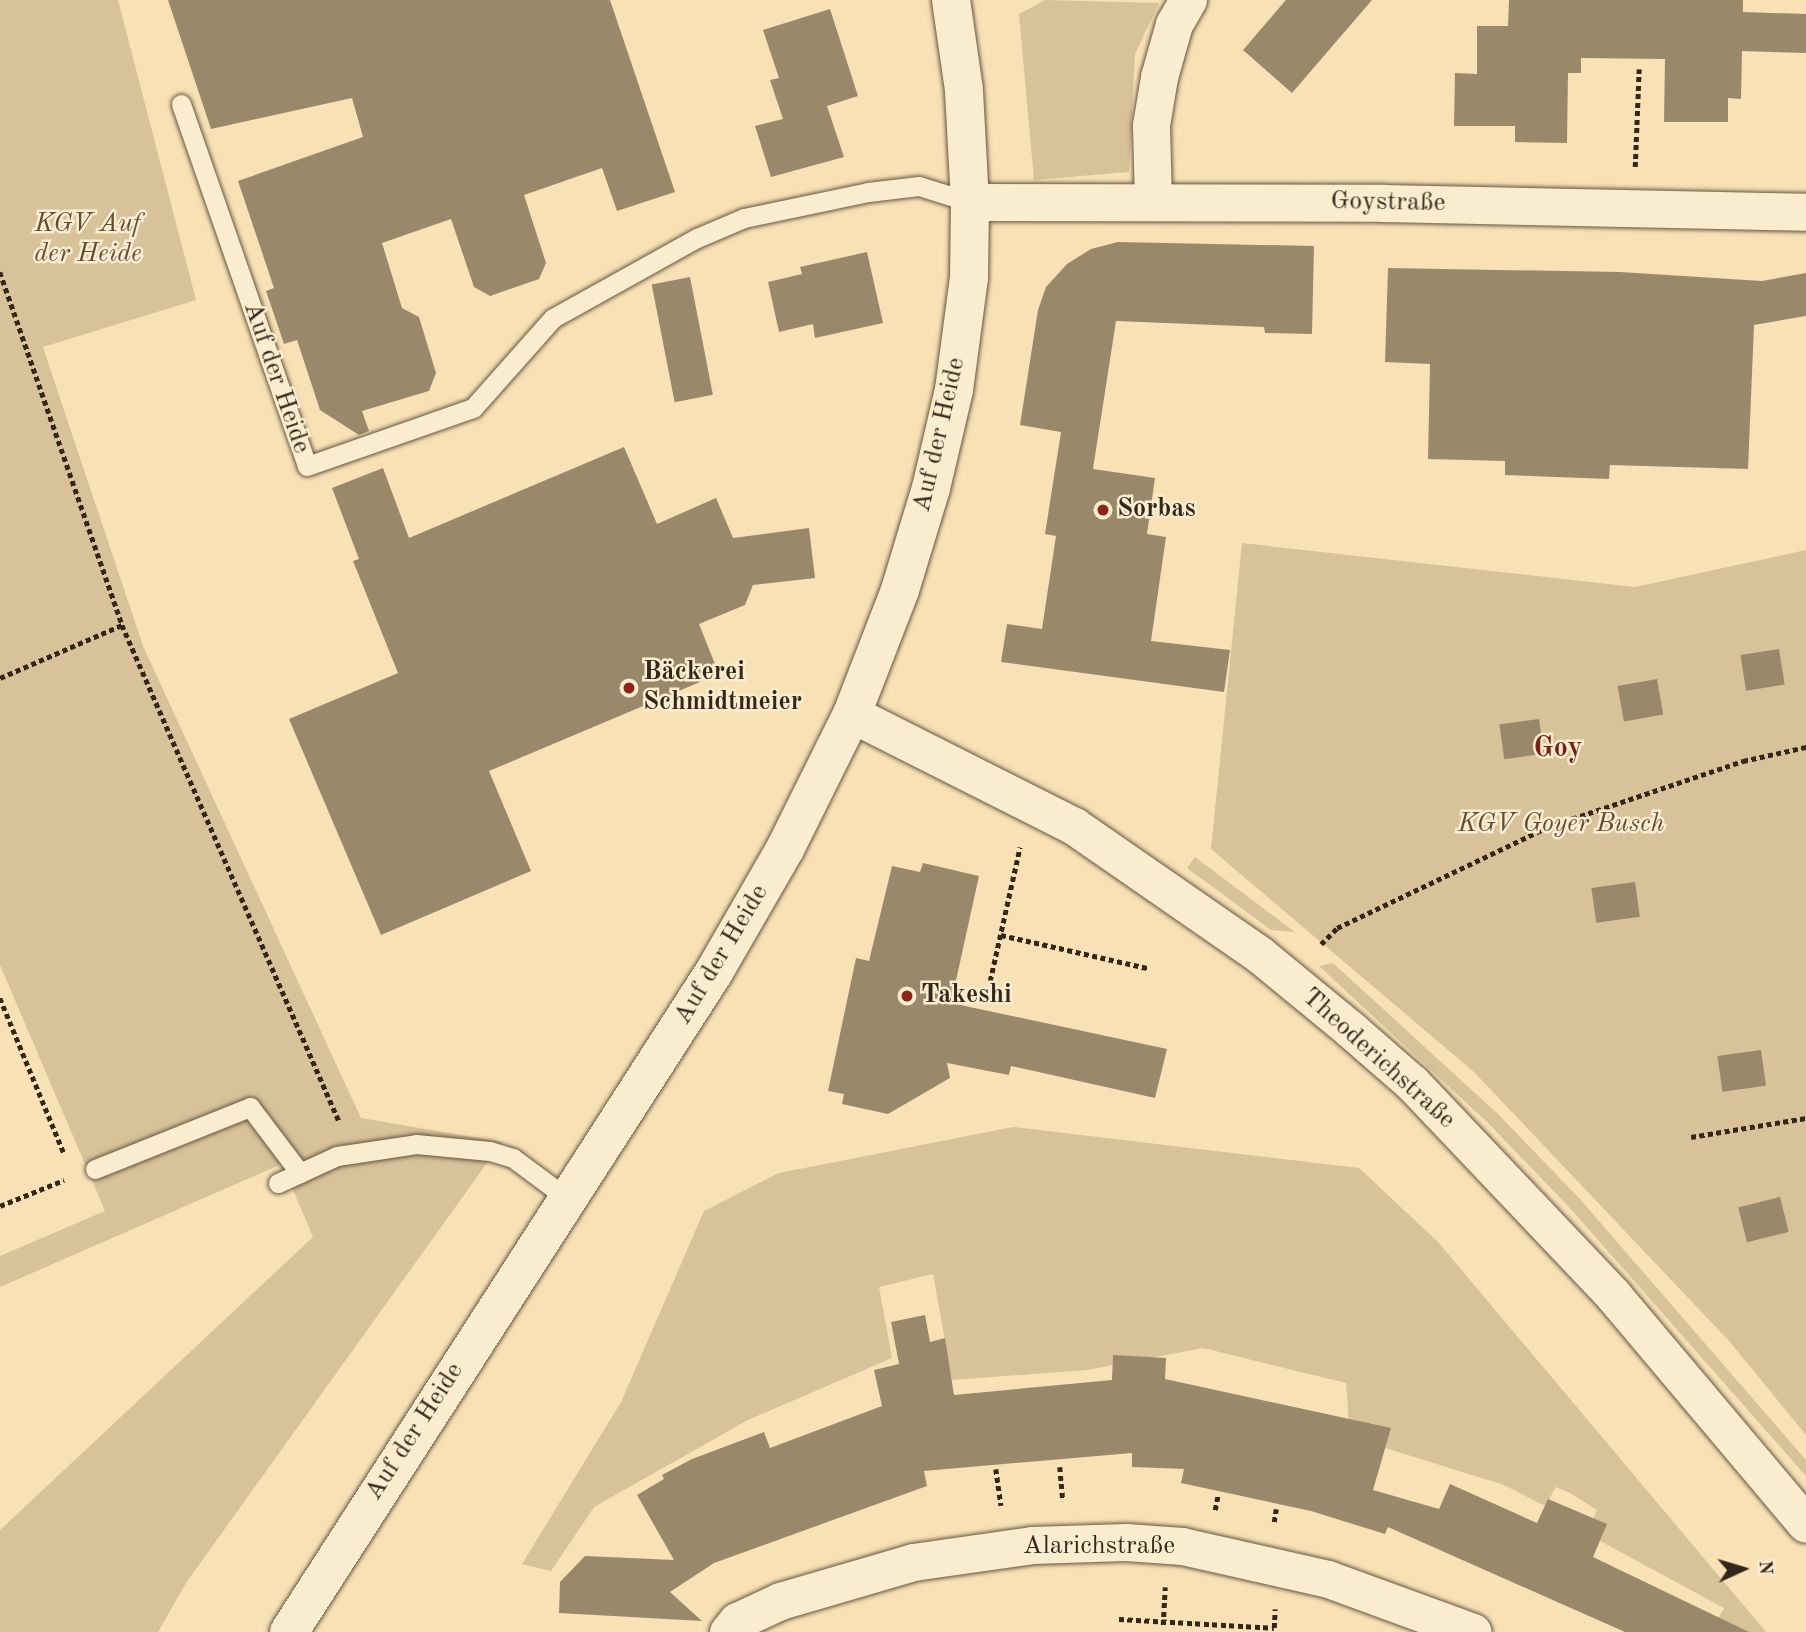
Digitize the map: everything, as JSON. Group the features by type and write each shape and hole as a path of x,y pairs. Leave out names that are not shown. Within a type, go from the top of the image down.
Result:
{"main road":[{"name":"Auf der Heide","path":"289,1632 386,1475 714,972 785,849 852,714 900,590 948,414 969,278 970,202 964,90 951,0"}],"street":[{"path":"1153,202 1151,125 1159,77 1174,24 1188,0"},
{"name":"Goystraße","path":"970,202 1634,207 1806,212"},
{"name":"Theoderichstraße","path":"852,714 1030,802 1152,878 1259,955 1412,1083 1613,1295 1806,1524"},
{"name":"Alarichstraße","path":"728,1632 737,1621 780,1601 913,1562 1032,1545 1126,1542 1182,1545 1328,1579 1473,1632"}],"lane":[{"name":"Auf der Heide","path":"181,104 307,466 473,408 554,318 697,238 744,218 868,192 919,186 970,202"},
{"path":"95,1169 250,1107 300,1173"},
{"path":"278,1183 353,1154 415,1144 490,1151 513,1158 568,1199"}],"path":[{"path":"1634,207 1639,69"},
{"path":"0,272 122,625 353,1154"},
{"path":"0,678 122,625"},
{"path":"1321,944 1337,928 1548,827 1743,761 1806,747"},
{"path":"990,981 1030,802"},
{"path":"1000,935 1149,968"},
{"path":"0,998 69,1163"},
{"path":"1691,1137 1806,1118"},
{"path":"0,1206 74,1176"},
{"path":"1119,1619 1274,1628 1276,1602"}],"green space":[{"name":"KGV Auf der Heide","path":"0,0 118,0 196,300 43,347 143,646 361,1118 502,1142 186,1583 158,1632 0,1632 0,1530 313,1237 282,1164 0,1287 0,1256 105,1211 0,965"},
{"path":"1045,0 1159,3 1135,54 1129,172 1034,180 1019,14"},
{"name":"KGV Goyer Busch","path":"1242,543 1635,587 1806,550 1806,1435 1730,1342 1474,1072 1211,849"},
{"path":"1195,857 1295,932 1271,930 1187,868"},
{"path":"1333,963 1499,1115 1579,1198 1806,1460 1806,1476 1569,1207 1487,1122 1319,966"},
{"path":"1013,1127 1359,1168 1438,1242 1766,1632 1710,1632 1724,1608 1587,1534 1597,1510 1570,1493 1556,1487 1545,1506 1504,1485 1350,1437 1346,1383 1203,1348 1087,1370 952,1380 933,1274 879,1287 892,1358 748,1420 594,1507 551,1571 522,1564 621,1402 704,1211 779,1173"}],"building":[{"path":"168,0 610,0 675,192 617,211 602,168 524,195 546,263 539,279 490,296 474,287 451,219 382,243 402,308 419,317 436,373 429,391 362,411 369,431 359,435 320,410 297,340 284,344 266,291 274,288 238,181 363,137 352,98 211,129"},
{"path":"1286,0 1372,0 1292,93 1243,50"},
{"path":"1509,0 1743,0 1743,12 1806,14 1806,53 1742,51 1741,99 1728,98 1728,122 1664,122 1665,59 1581,58 1581,73 1568,73 1567,143 1515,142 1515,126 1454,126 1455,73 1477,74 1477,26 1508,26"},
{"path":"830,9 858,96 827,106 844,157 771,177 755,126 783,119 770,80 779,78 763,30"},
{"path":"1118,242 1314,246 1312,334 1265,333 1264,327 1116,321 1093,469 1155,478 1147,534 1166,537 1151,641 1230,650 1224,692 1001,662 1007,624 1042,629 1056,536 1045,534 1061,432 1020,425 1038,310 1046,287 1067,264 1091,249"},
{"path":"867,252 883,323 815,338 813,324 779,332 768,282 802,274 800,267"},
{"path":"1388,268 1620,272 1762,281 1806,273 1806,316 1754,325 1748,469 1610,465 1609,479 1505,475 1505,461 1428,459 1430,364 1385,362"},
{"path":"690,277 713,395 675,402 652,284"},
{"path":"624,447 657,524 716,498 733,538 809,528 815,578 753,585 745,605 699,624 719,674 489,771 531,871 381,935 289,719 398,673 353,561 359,559 332,488 383,468 409,538"},
{"path":"1779,649 1785,685 1746,691 1740,655"},
{"path":"1657,679 1663,714 1624,721 1618,686"},
{"path":"1539,719 1544,754 1504,759 1499,725"},
{"path":"923,863 979,876 951,1003 1167,1049 1155,1098 1011,1066 1009,1075 947,1063 950,1078 888,1114 842,1104 844,1094 828,1091 856,958 869,961 892,866 920,872"},
{"path":"1635,882 1640,917 1596,923 1591,888"},
{"path":"1761,1050 1766,1086 1722,1092 1717,1056"},
{"path":"1780,1197 1789,1232 1747,1242 1738,1207"},
{"path":"925,1315 930,1342 945,1338 954,1395 1112,1380 1113,1355 1166,1358 1165,1379 1391,1428 1373,1490 1439,1509 1450,1484 1537,1523 1548,1499 1607,1524 1593,1557 1749,1632 1625,1632 1388,1527 1385,1534 1311,1511 1181,1483 1184,1469 1132,1467 1132,1453 924,1471 927,1486 714,1563 670,1592 702,1621 559,1613 560,1582 585,1556 674,1560 637,1495 664,1479 662,1475 692,1459 764,1432 770,1448 882,1406 874,1370 899,1364 891,1322"}],"place":[{"name":"Sorbas","path":"1103,510"},
{"name":"Bäckerei Schmidtmeier","path":"629,688"},
{"name":"Takeshi","path":"907,996"}],"district":[{"name":"Goy","path":"1558,749"}]}
